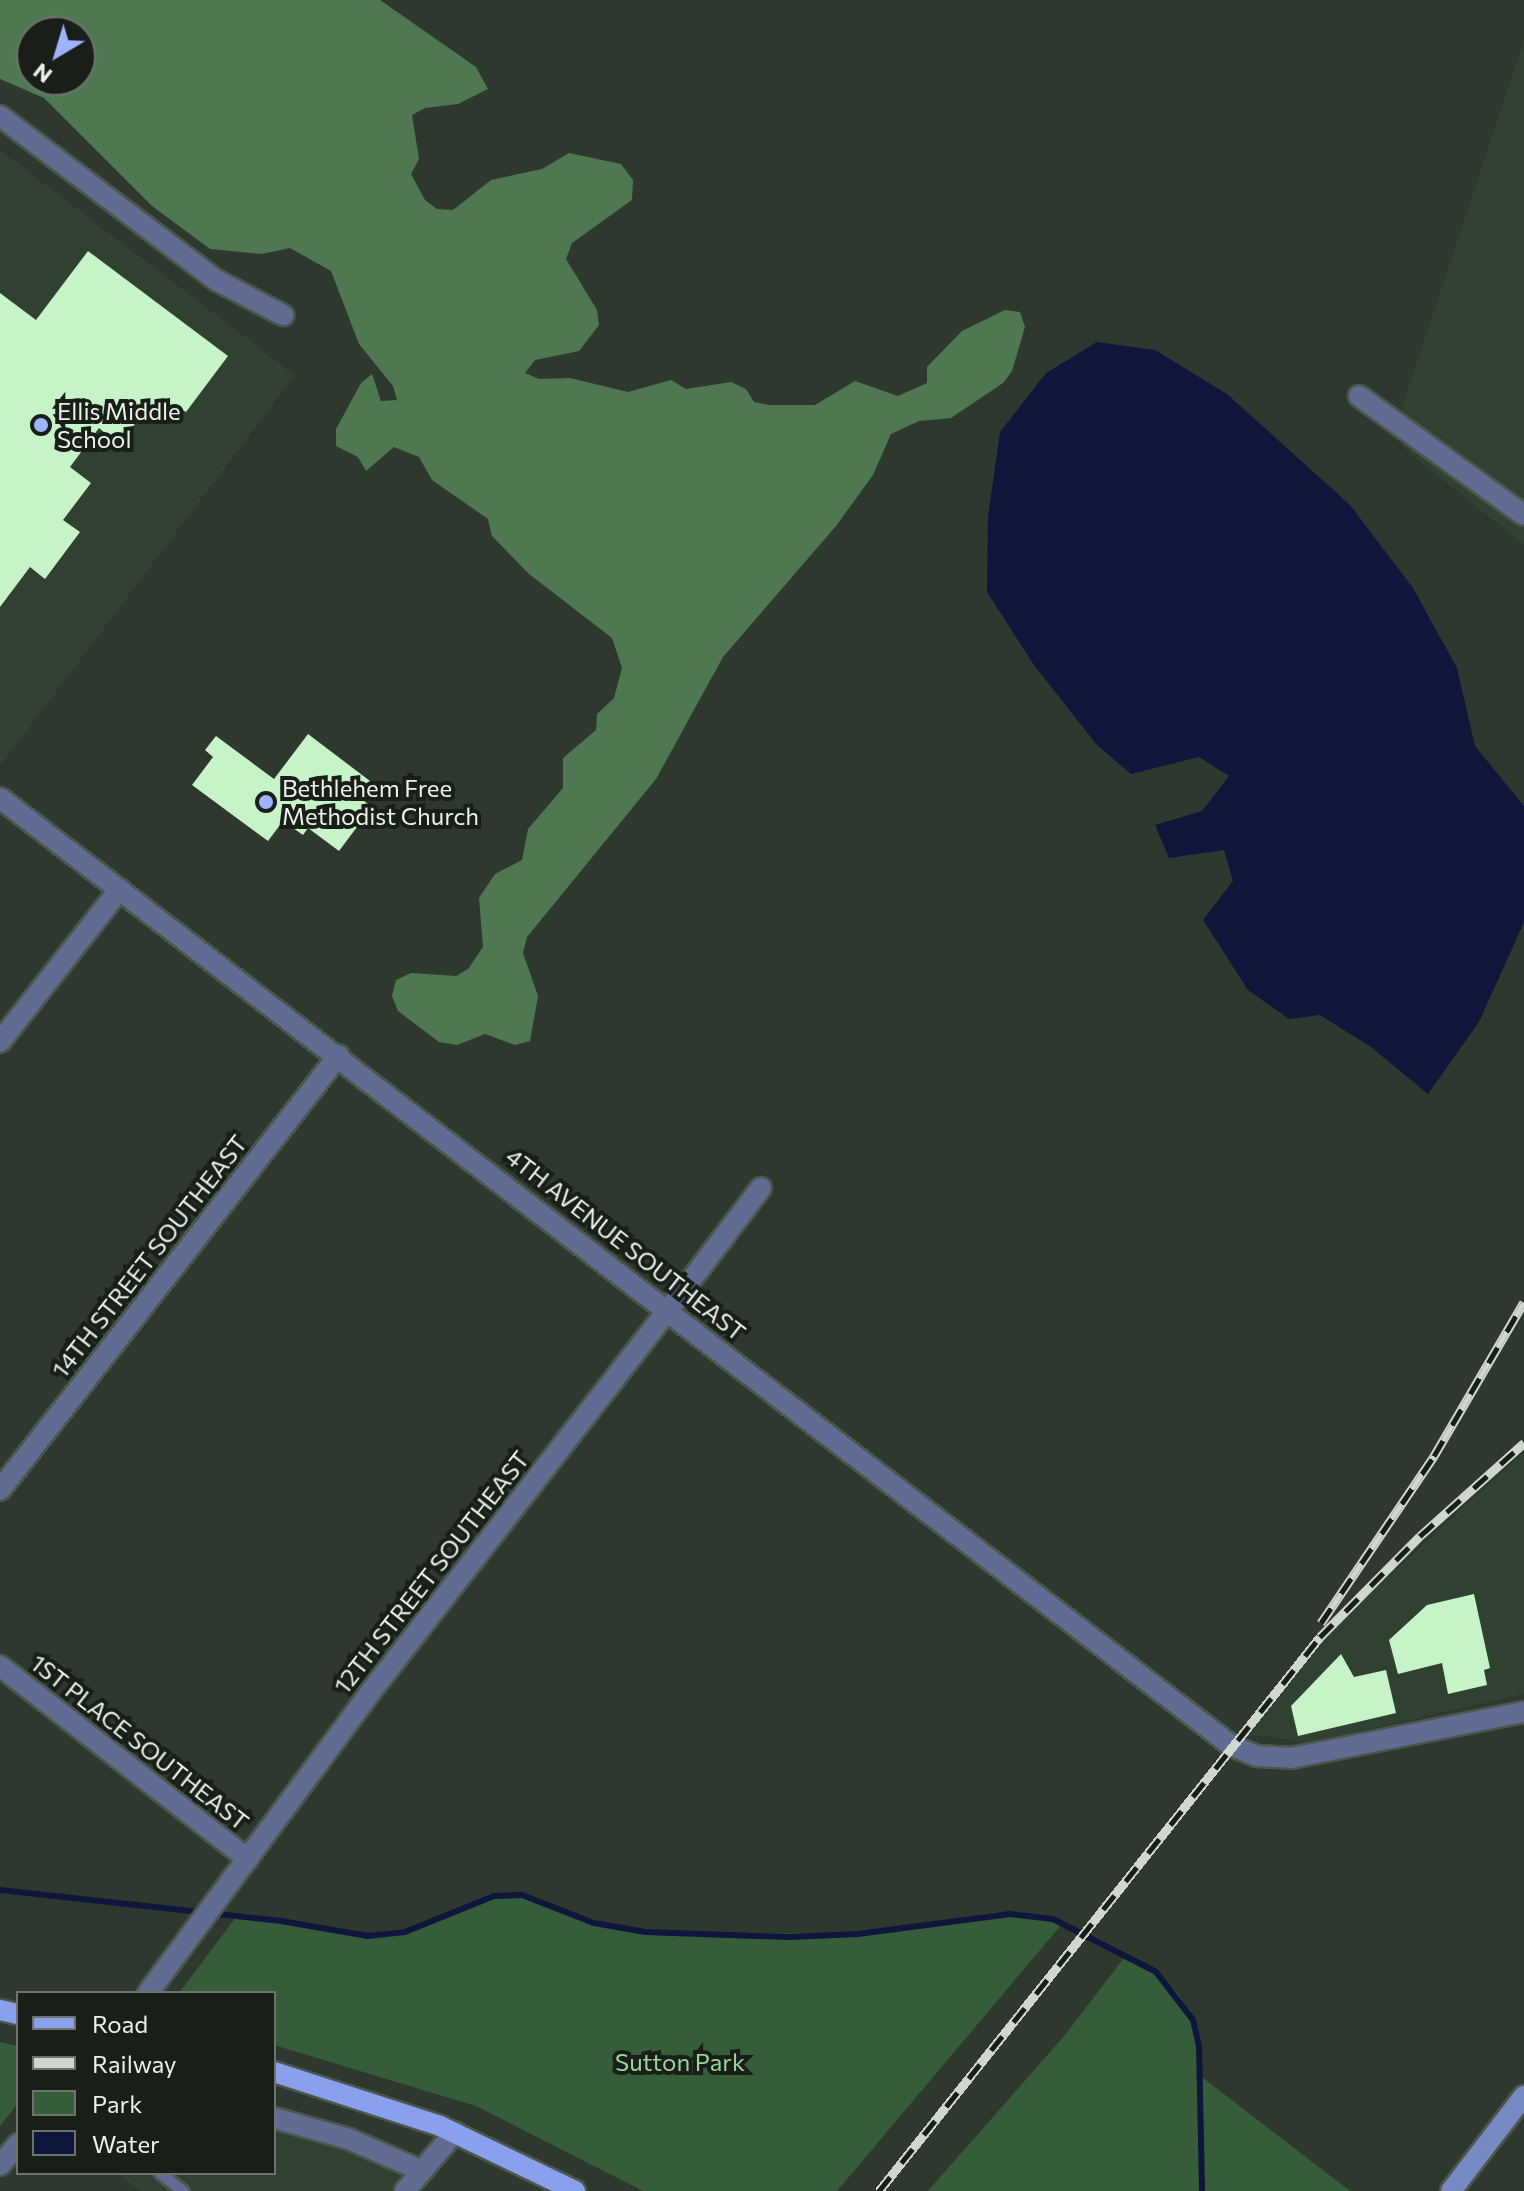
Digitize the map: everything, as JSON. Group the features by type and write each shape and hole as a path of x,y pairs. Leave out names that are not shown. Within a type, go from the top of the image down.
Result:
{"main road":[{"path":"276,2073 455,2132 575,2191"},
{"path":"1451,2191 1524,2096"}],"street":[{"path":"0,116 216,280 283,315"},
{"path":"1359,396 1524,515"},
{"name":"4TH AVENUE SOUTHEAST","path":"0,798 669,1309 1216,1737 1257,1756 1291,1758 1524,1712"},
{"path":"0,1042 120,889"},
{"name":"14TH STREET SOUTHEAST","path":"0,1490 339,1055"},
{"name":"12TH STREET SOUTHEAST","path":"150,1991 761,1188"},
{"name":"1ST PLACE SOUTHEAST","path":"0,1666 248,1859"},
{"path":"276,2119 349,2139 422,2171"},
{"path":"405,2191 455,2132"},
{"path":"0,2165 16,2146"}],"lane":[{"path":"163,2175 183,2191"}],"shaded area":[{"path":"1524,40 1524,545 1402,447 1401,411"},
{"path":"0,150 295,375 0,766"},
{"path":"1524,1452 1524,1694 1312,1742 1242,1734 1314,1644"},
{"path":"276,2106 365,2133 440,2167 421,2191 140,2191 120,2175 276,2175"}],"green space":[{"path":"0,0 380,0 476,67 488,89 458,104 425,108 412,115 419,159 411,174 425,200 437,209 453,210 491,180 542,169 569,153 621,164 633,180 632,200 572,243 566,259 597,310 599,325 579,351 535,360 525,373 539,379 570,378 628,392 671,380 686,389 731,382 746,389 754,402 769,405 815,405 855,381 898,396 927,383 927,367 962,331 1005,310 1020,312 1025,327 1012,371 1003,383 951,418 919,421 891,434 873,475 836,526 723,657 656,779 527,937 523,953 538,996 530,1041 515,1045 485,1034 457,1045 439,1042 398,1011 392,996 396,980 411,973 456,976 468,969 483,947 479,898 495,874 522,860 528,829 563,788 563,758 596,730 597,714 614,698 622,668 612,638 529,574 492,536 488,519 432,480 419,457 394,447 366,471 358,457 336,446 336,429 361,383 372,374 381,401 397,400 393,386 359,344 331,271 290,248 262,254 210,249 152,206 39,96 96,96 96,16 16,16 16,86 0,79"},
{"name":"Sutton Park","path":"522,1895 594,1923 645,1932 858,1934 1009,1914 1062,1924 837,2191 643,2191 476,2106 276,2046 276,1991 180,1991 236,1917 368,1936 405,1932 494,1896"},
{"path":"1127,1954 1156,1972 1179,1995 1193,2020 1199,2075 1350,2191 928,2191 1065,2035"},
{"path":"0,2042 16,2046 16,2106 0,2126"}],"water":[{"path":"1097,342 1155,350 1227,394 1350,505 1413,588 1457,668 1475,746 1524,806 1524,922 1479,1022 1428,1094 1371,1047 1320,1015 1289,1019 1248,990 1203,920 1233,881 1224,850 1169,858 1155,825 1202,811 1229,776 1199,757 1131,774 1096,744 1034,665 987,592 988,517 1000,432 1046,373"}],"building":[{"name":"Ellis Middle School","path":"88,251 228,356 186,412 181,409 171,421 149,405 131,429 111,438 99,428 70,467 91,483 63,520 80,532 45,579 30,567 0,607 0,293 36,320"},
{"path":"308,734 370,781 359,797 372,807 339,851 308,828 303,835 283,821 268,841 192,785 213,757 205,750 216,736 274,779"},
{"path":"1474,1594 1490,1668 1484,1670 1487,1685 1448,1694 1442,1663 1398,1674 1389,1640 1427,1605"},
{"path":"1341,1654 1354,1677 1386,1670 1396,1713 1298,1736 1291,1706"}],"waterway":[{"path":"0,1890 281,1921 368,1936 405,1932 494,1896 522,1895 594,1923 645,1932 790,1937 858,1934 1009,1914 1053,1919 1156,1972 1193,2020 1199,2045 1202,2191"}],"railway":[{"path":"1321,1623 1434,1456 1524,1302"},
{"path":"879,2191 1320,1637 1420,1536 1524,1443"}],"place":[{"name":"Ellis Middle School","path":"41,425"},
{"name":"Bethlehem Free Methodist Church","path":"266,802"}]}
